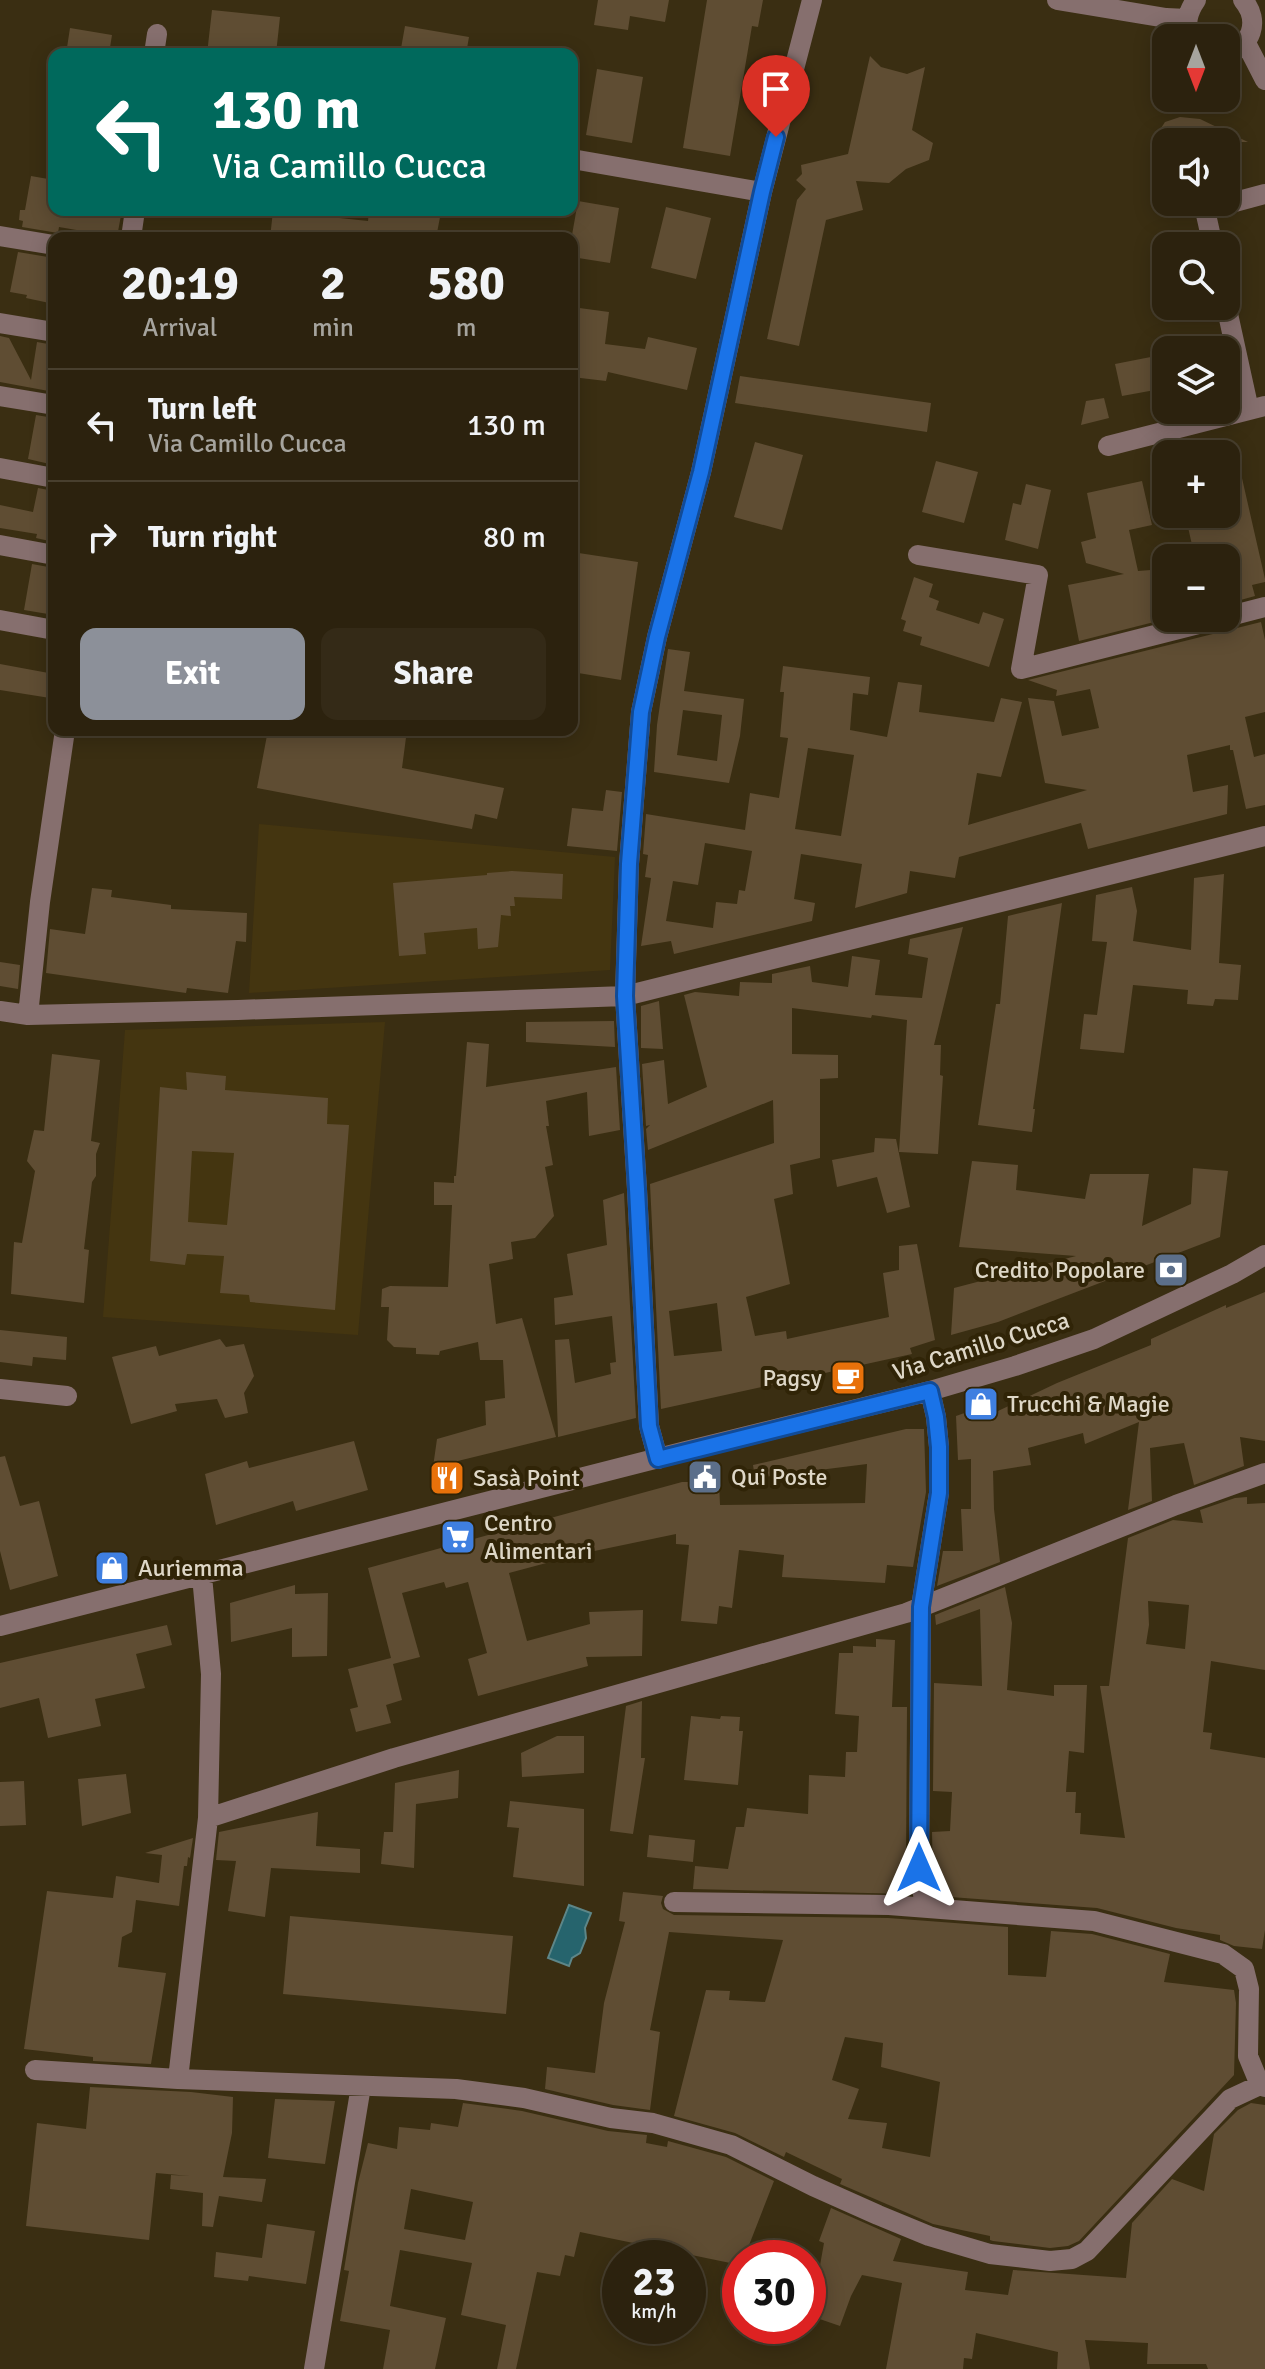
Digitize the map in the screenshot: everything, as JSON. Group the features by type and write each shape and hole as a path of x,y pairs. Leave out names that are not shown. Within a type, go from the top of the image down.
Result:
{"street":[{"path":"658,1459 649,1426 625,996 629,864 641,712 657,637 701,472 762,192 812,0"},
{"path":"1057,0 1166,18 1180,24"},
{"path":"1190,24 1196,0"},
{"path":"1240,48 1251,34 1253,24 1252,14 1243,0"},
{"path":"1246,43 1265,80"},
{"path":"578,160 762,192"},
{"path":"1210,232 1205,210 1265,194"},
{"path":"0,236 48,244"},
{"path":"1108,446 1257,408 1231,320"},
{"path":"0,323 48,331"},
{"path":"0,396 48,404"},
{"path":"0,468 48,477"},
{"path":"0,545 48,554"},
{"path":"918,555 1038,575 1021,669 1168,632"},
{"path":"1240,614 1265,607"},
{"path":"0,620 48,629"},
{"path":"28,1015 40,902 64,736"},
{"path":"0,1011 28,1015 254,1010 625,996 1265,836"},
{"name":"Via Camillo Cucca","path":"0,1626 930,1391 1094,1339 1232,1274 1265,1255"},
{"path":"0,1389 67,1396"},
{"path":"927,1907 919,1868 921,1607 939,1493 939,1447 930,1391"},
{"path":"208,1818 409,1754 906,1613 1176,1505 1265,1473"},
{"path":"178,2079 208,1818 211,1674 202,1576"},
{"path":"35,2070 178,2079 456,2089 524,2098 611,2118 653,2123 731,2145 826,2192 929,2236 990,2254 1050,2261 1072,2259 1087,2251 1230,2099 1262,2086 1248,2056 1249,1989 1244,1969 1223,1954 1094,1921 927,1907 674,1902"},
{"path":"314,2369 361,2086"}],"shaded area":[{"path":"259,824 615,857 610,970 249,993"},
{"path":"385,1022 358,1335 103,1317 125,1030"}],"water":[{"path":"569,1905 591,1913 580,1953 572,1958 569,1966 548,1958"}],"building":[{"path":"598,0 669,0 665,22 630,16 628,30 594,25"},
{"path":"707,0 763,0 758,27 752,26 730,156 683,148"},
{"path":"212,10 280,17 277,48 208,48"},
{"path":"405,26 469,37 467,48 401,48"},
{"path":"70,28 112,35 110,48 67,48"},
{"path":"870,56 881,67 907,74 925,67 912,130 933,143 929,160 906,169 889,183 856,181 863,210 826,220 799,346 767,339 797,200 806,189 796,180 802,174 801,165 848,154"},
{"path":"597,69 643,77 632,143 586,135"},
{"path":"1180,117 1200,119 1219,128 1161,128 1165,122"},
{"path":"31,176 48,179 48,216 121,216 118,232 88,232 59,227 58,232 52,232 22,227 20,210 25,210"},
{"path":"578,201 619,208 610,263 578,258 578,232 573,232 575,216 578,216"},
{"path":"666,207 711,218 696,279 651,268"},
{"path":"272,216 320,216 368,221 368,216 440,216 437,232 271,232"},
{"path":"18,252 48,257 48,303 10,292"},
{"path":"578,308 609,312 605,344 645,349 648,337 697,348 687,390 608,372 606,381 578,378"},
{"path":"0,336 9,338 31,380 37,342 48,344 48,391 0,382"},
{"path":"1152,357 1152,391 1122,396 1115,364"},
{"path":"740,376 931,403 927,432 735,403"},
{"path":"1104,398 1109,418 1081,425 1086,401"},
{"path":"36,415 48,417 48,464 28,459"},
{"path":"755,442 803,455 782,530 734,517"},
{"path":"936,461 978,472 964,523 922,512"},
{"path":"1240,469 1265,582 1252,585 1255,596 1240,600 1240,544 1192,544 1188,528 1240,528"},
{"path":"1142,481 1152,525 1129,530 1138,571 1151,570 1152,623 1079,641 1068,585 1124,574 1086,563 1081,542 1096,538 1087,493"},
{"path":"1026,484 1051,490 1038,549 1005,540 1013,503 1021,505"},
{"path":"38,488 48,490 48,541 36,538 37,534 0,528 0,505 33,512"},
{"path":"578,553 638,562 621,680 578,673"},
{"path":"32,564 48,567 48,614 24,610"},
{"path":"914,577 933,584 929,597 939,601 936,610 979,624 983,612 1004,619 989,667 920,645 922,637 903,631 906,621 901,619"},
{"path":"1261,622 1265,640 1265,712 1245,717 1254,757 1265,754 1265,805 1246,809 1230,745 1187,755 1193,792 1228,785 1227,814 1088,849 1081,823 959,857 955,878 910,871 907,893 855,908 862,864 801,854 794,899 815,903 812,921 674,954 671,941 641,946 651,878 645,877 648,855 643,854 646,814 745,830 750,793 779,798 788,738 780,737 783,666 870,677 868,695 853,693 850,730 887,737 898,682 922,685 919,712 994,722 1001,698 1022,702 1001,777 977,773 968,825 1087,790 1045,783 1028,698 1054,701 1062,736 1099,728 1090,689 1056,696 1057,690 1028,680 1221,632 1240,632 1240,627","holes":["808,748 854,755 841,836 795,829","705,843 752,851 745,891 739,890 737,904 716,902 713,928 666,921 673,881 698,885"]},
{"path":"668,649 690,652 684,691 744,699 740,736 729,783 654,772","holes":["683,710 722,715 717,761 677,755"]},
{"path":"0,664 48,673 48,698 0,690"},
{"path":"267,736 406,736 402,768 504,788 497,819 475,814 472,829 257,788"},
{"path":"606,790 622,792 617,851 567,846 572,808 603,811"},
{"path":"512,871 563,874 562,899 514,897 515,906 510,906 511,916 501,915 498,947 478,949 477,928 424,933 426,954 399,956 393,883"},
{"path":"1224,874 1219,963 1241,965 1238,1000 1215,999 1213,1006 1187,1004 1188,990 1133,985 1124,1053 1080,1049 1084,1014 1097,1015 1107,942 1092,941 1096,895 1132,887 1137,911 1133,941 1191,950 1194,878"},
{"path":"92,888 112,890 111,897 171,905 171,909 247,913 246,942 236,941 228,993 187,988 186,993 46,973 50,929 85,934"},
{"path":"1062,903 1032,1132 978,1125 996,1004 1000,1004 1008,916"},
{"path":"963,927 934,1045 941,1045 940,1075 943,1076 938,1154 899,1152 907,1020 792,1008 792,1054 838,1055 838,1078 820,1079 820,1158 790,1165 793,1194 774,1199 790,1284 746,1297 755,1336 786,1331 787,1339 889,1317 883,1273 899,1270 899,1246 917,1244 935,1340 910,1348 912,1354 661,1409 650,1184 774,1143 773,1100 648,1150 646,1129 650,1125 646,1126 642,1064 664,1060 668,1104 707,1087 684,995 695,992 739,996 740,982 772,983 772,974 810,966 812,982 848,987 852,956 880,960 875,995 922,998 928,958 908,954 910,939","holes":["717,1303 722,1351 674,1356 669,1311"]},
{"path":"0,962 20,965 18,989 0,986"},
{"path":"659,1001 663,1049 641,1048 641,1006"},
{"path":"614,1021 615,1047 526,1042 526,1022"},
{"path":"467,1042 489,1044 486,1087 616,1067 620,1130 589,1136 587,1092 546,1101 549,1126 546,1126 553,1165 545,1167 554,1216 535,1238 511,1242 513,1259 489,1264 496,1324 522,1318 556,1437 433,1467 437,1439 486,1425 485,1401 505,1398 503,1360 480,1360 478,1342 440,1351 439,1355 416,1354 416,1348 394,1347 387,1340 389,1307 381,1307 382,1289 390,1286 448,1287 452,1205 434,1205 434,1182 454,1183 456,1176"},
{"path":"52,1054 100,1060 91,1141 100,1143 84,1249 89,1250 84,1303 11,1294 14,1242 22,1243 35,1171 27,1161 34,1130 44,1131"},
{"path":"186,1072 226,1076 225,1090 328,1098 327,1124 349,1125 335,1310 250,1302 249,1295 220,1293 224,1256 187,1254 185,1265 150,1261 160,1087 187,1090","holes":["192,1151 234,1153 227,1225 188,1222"]},
{"path":"875,1138 896,1139 910,1207 887,1213 877,1177 837,1187 832,1160 874,1152"},
{"path":"972,1161 1018,1165 1016,1190 1085,1199 1090,1174 1149,1174 1142,1226 1191,1204 1193,1168 1228,1171 1220,1237 998,1322 951,1335 954,1288 1076,1256 959,1247"},
{"path":"624,1193 636,1418 558,1437 555,1340 569,1339 575,1383 611,1374 610,1363 616,1362 612,1316 555,1325 554,1298 573,1295 567,1254 607,1245 603,1200"},
{"path":"1265,1292 1265,1441 1240,1437 1244,1466 1194,1485 1184,1443 1150,1448 1152,1501 1128,1510 1139,1422 1085,1444 1083,1433 1028,1448 1031,1465 993,1471 1000,1562 937,1586 943,1551 963,1551 961,1509 971,1509 971,1459 958,1460 956,1416 990,1404 998,1411 1151,1345 1151,1339 1226,1305 1226,1308"},
{"path":"0,1330 67,1337 66,1360 33,1357 32,1366 0,1362"},
{"path":"220,1339 226,1347 244,1344 254,1376 244,1393 248,1413 225,1418 217,1399 175,1404 177,1411 131,1424 112,1357 156,1346 159,1356"},
{"path":"906,1429 924,1429 926,1492 913,1567 887,1565 885,1583 782,1577 784,1555 739,1550 732,1608 719,1606 717,1624 681,1621 689,1545 676,1544 676,1534 509,1573 527,1641 590,1624 589,1612 643,1610 642,1656 586,1657 588,1666 478,1696 468,1659 487,1653 468,1582 446,1588 444,1582 402,1593 420,1657 393,1664 402,1700 386,1705 391,1723 356,1732 350,1709 358,1707 348,1669 391,1658 368,1568 682,1482 719,1482 720,1505 865,1503 867,1464 755,1478 753,1465"},
{"path":"354,1441 368,1490 296,1511 293,1501 216,1525 205,1474 247,1461 249,1468"},
{"path":"5,1456 20,1506 39,1501 58,1576 10,1590 0,1551 0,1457"},
{"path":"1247,1497 1247,1504 1265,1503 1265,1670 1211,1661 1203,1732 1212,1733 1210,1749 1265,1758 1265,1930 1262,1949 1234,1946 1220,1940 1220,1935 1176,1928 1097,1908 937,1896 933,1882 932,1832 950,1831 952,1792 933,1791 934,1683 982,1686 980,1609 936,1625 935,1615 1005,1587 1012,1623 1007,1690 1054,1696 1054,1685 1087,1685 1084,1753 1069,1751 1066,1792 1076,1792 1075,1813 1081,1813 1080,1834 1125,1838 1100,1686 1109,1686 1128,1538 1173,1520 1203,1523 1200,1510","holes":["1148,1601 1189,1605 1185,1649 1146,1644"]},
{"path":"295,1585 295,1594 328,1593 327,1656 292,1657 292,1628 231,1642 230,1603"},
{"path":"167,1625 172,1645 136,1654 145,1688 95,1699 101,1726 48,1738 39,1698 0,1708 0,1663"},
{"path":"876,1639 895,1640 892,1707 907,1707 906,1868 909,1894 693,1889 695,1866 728,1869 736,1827 744,1827 747,1808 808,1814 809,1775 845,1777 846,1752 857,1752 859,1716 835,1714 839,1653 853,1653 853,1646 876,1647"},
{"path":"642,1701 641,1758 645,1758 633,1834 610,1831 626,1706"},
{"path":"691,1716 720,1719 721,1716 740,1717 739,1731 743,1731 738,1785 684,1780"},
{"path":"557,1736 584,1736 584,1773 522,1777 521,1753"},
{"path":"459,1770 458,1798 416,1804 414,1868 381,1864 384,1832 393,1832 395,1783"},
{"path":"126,1774 131,1813 82,1826 78,1779"},
{"path":"24,1781 26,1825 0,1826 0,1782"},
{"path":"510,1801 584,1809 584,1886 513,1877 519,1828 507,1827"},
{"path":"318,1812 316,1846 360,1849 360,1873 271,1868 265,1917 228,1911 236,1861 216,1860 219,1832"},
{"path":"649,1835 695,1840 693,1862 647,1857"},
{"path":"193,1838 190,1858 184,1866 179,1906 136,1900 132,1932 122,1937 118,1967 166,1973 151,2064 93,2061 93,2057 24,2049 47,1891 113,1898 116,1876 159,1883 162,1855 145,1853"},
{"path":"623,1892 663,1896 663,1909 674,1915 888,1918 1008,1927 1008,1975 1046,1977 1051,1931 1092,1934 1170,1954 1164,1982 1234,1990 1234,2075 1079,2241 1050,2248 993,2241 990,2236 933,2224 840,2184 842,2179 786,2152 784,2157 735,2133 674,2116 706,1990 730,1991 729,2000 765,2002 783,1940 669,1932 650,2030 660,2032 650,2110 545,2089 547,2067 595,2073 604,2003 625,1922 619,1921","holes":["845,2037 883,2043 881,2067 940,2082 930,2157 882,2148 887,2123 848,2119 859,2089 832,2080"]},
{"path":"290,1916 513,1936 506,2014 283,1994"},
{"path":"90,2087 233,2097 232,2133 223,2177 266,2179 262,2202 219,2196 213,2227 202,2226 203,2193 170,2189 171,2175 190,2176 156,2173 149,2240 26,2226 37,2123 86,2129"},
{"path":"275,2099 335,2101 325,2164 268,2158"},
{"path":"463,2103 522,2111 608,2131 647,2135 646,2143 667,2147 668,2141 726,2157 774,2181 751,2240 722,2240 722,2261 706,2258 706,2240 619,2240 580,2232 574,2257 565,2255 560,2276 537,2272 516,2369 497,2369 506,2325 461,2315 472,2263 400,2250 390,2306 446,2318 435,2369 383,2369 390,2330 340,2321 349,2271 344,2270 358,2183 368,2143 397,2149 399,2127 430,2130 431,2123 458,2127","holes":["411,2189 473,2202 465,2240 404,2229"]},
{"path":"1251,2103 1265,2105 1265,2369 1208,2369 1206,2364 1147,2364 1148,2343 1085,2340 1090,2369 1057,2369 1058,2352 976,2333 972,2359 964,2358 963,2369 886,2369 902,2283 862,2275 840,2326 826,2321 826,2240 819,2240 831,2208 901,2239 893,2261 968,2272 965,2290 1008,2295 1013,2270 1126,2278 1132,2223 1172,2179 1204,2191 1214,2134 1238,2110"},
{"path":"267,2224 315,2231 306,2284 249,2276 248,2281 214,2277 216,2252 262,2258"}],"place":[{"name":"Credito Popolare","path":"1171,1270"},
{"name":"Pagsy","path":"848,1378"},
{"name":"Trucchi & Magie","path":"981,1404"},
{"name":"Qui Poste","path":"705,1477"},
{"name":"Sasà Point","path":"447,1478"},
{"name":"Centro Alimentari","path":"458,1537"},
{"name":"Auriemma","path":"112,1568"}],"route":[{"path":"776,137 701,472 657,637 641,712 629,864 625,996 649,1426 658,1459 930,1391 939,1447 939,1493 921,1607 919,1868"}]}
